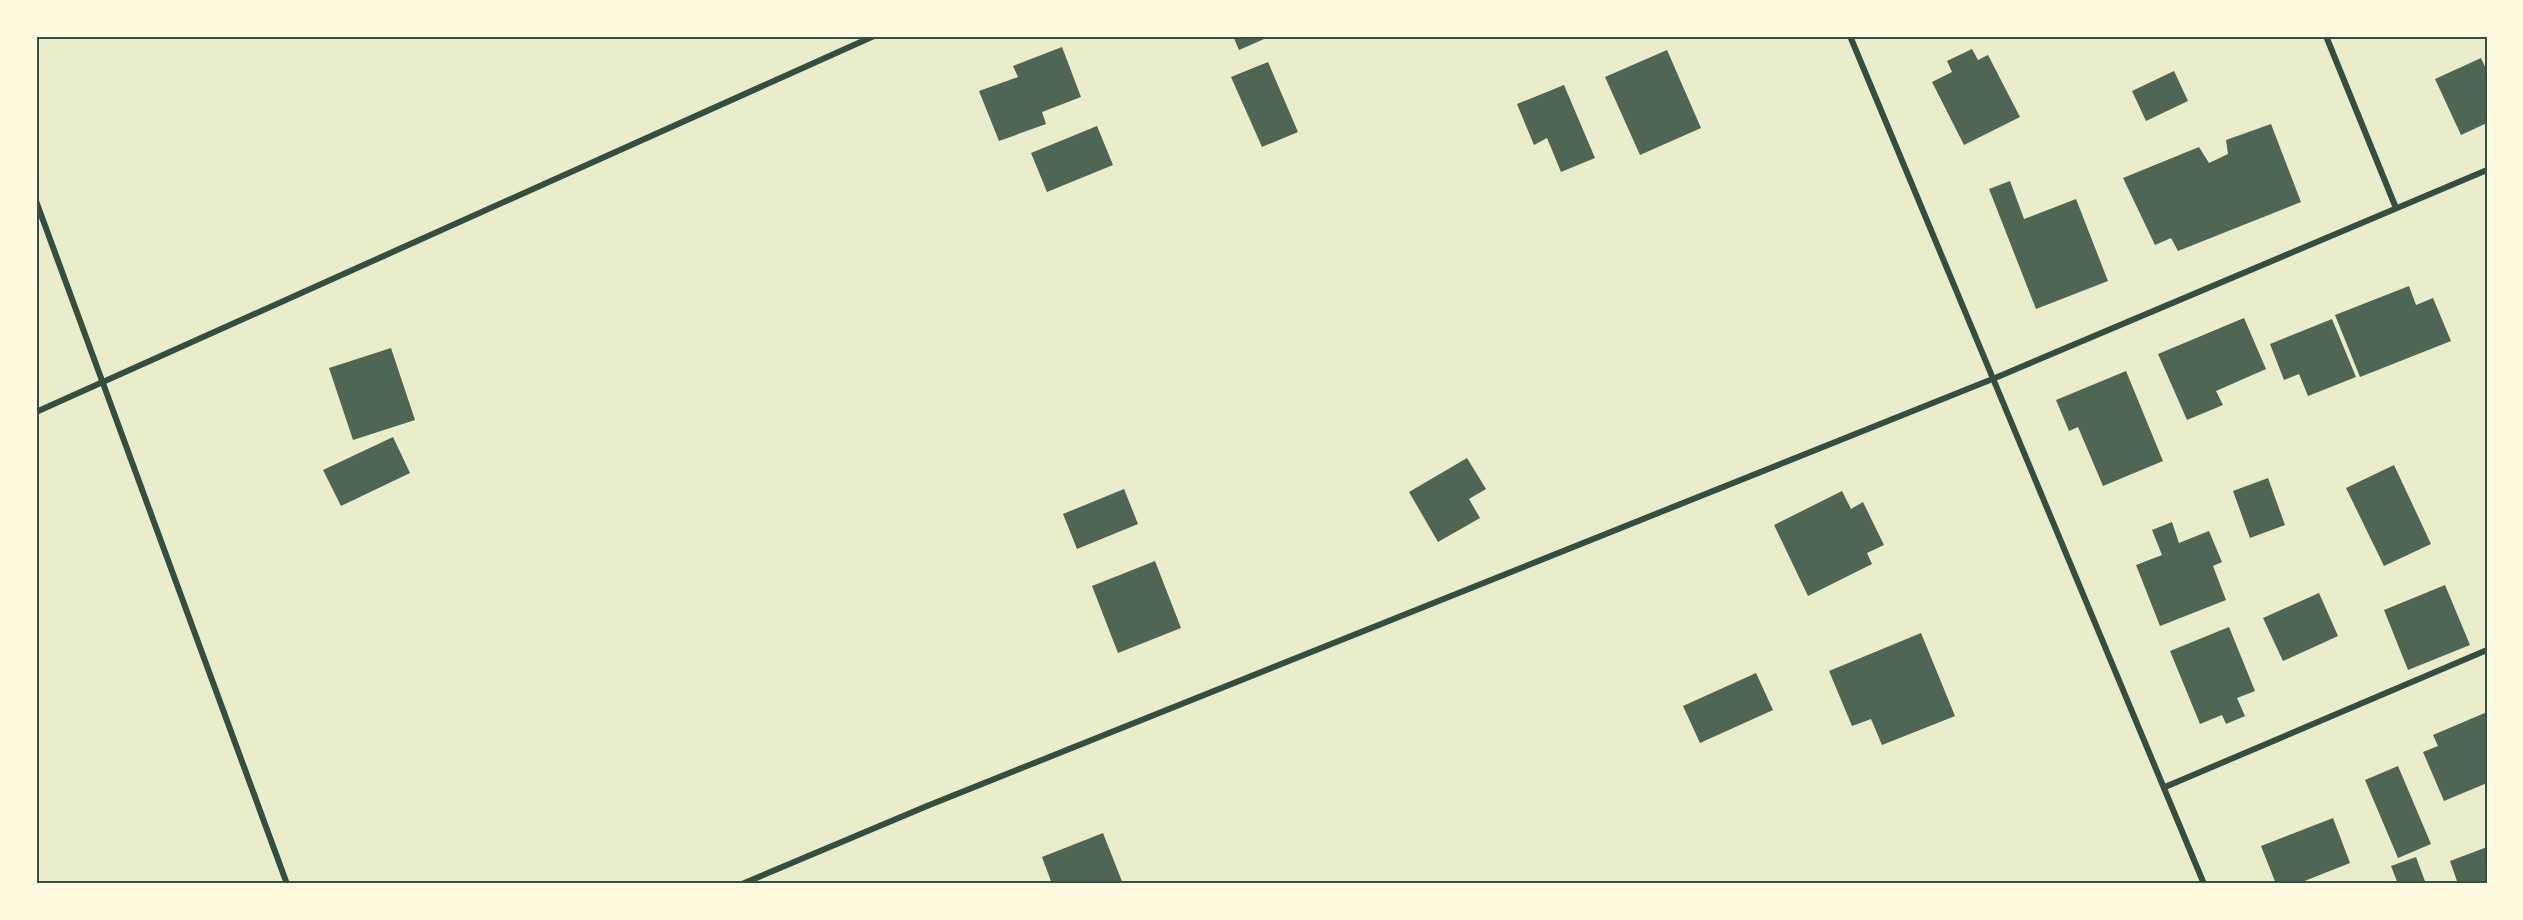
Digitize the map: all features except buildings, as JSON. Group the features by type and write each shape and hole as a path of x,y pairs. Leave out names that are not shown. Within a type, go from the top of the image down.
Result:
{"street":[{"path":"36,411 874,36"},
{"path":"1850,36 1995,378 2204,884"},
{"path":"2326,36 2396,208"},
{"path":"742,884 927,806 1995,378 2487,170"},
{"path":"36,201 104,380 287,884"},
{"path":"2165,787 2487,650"}]}
